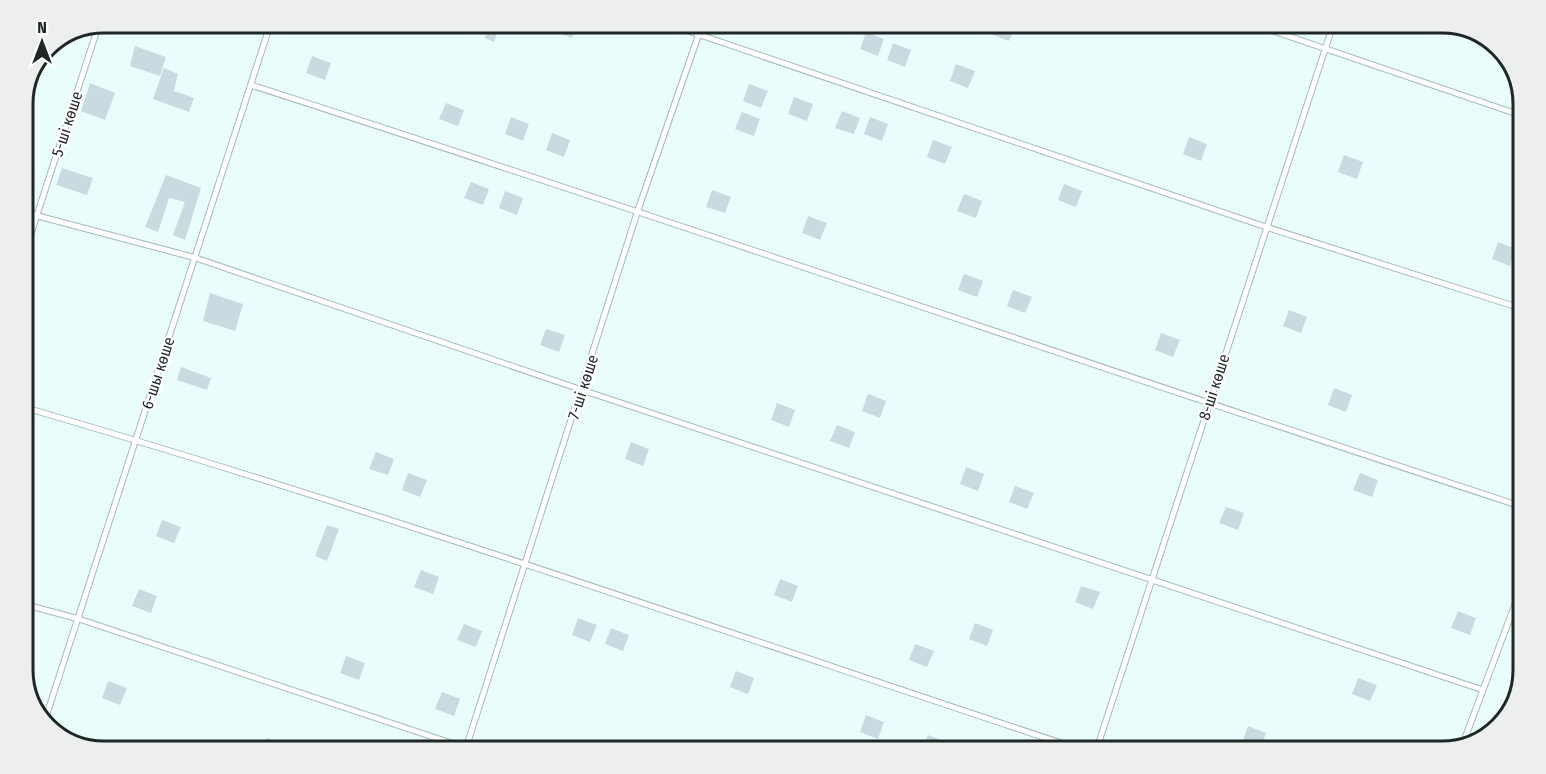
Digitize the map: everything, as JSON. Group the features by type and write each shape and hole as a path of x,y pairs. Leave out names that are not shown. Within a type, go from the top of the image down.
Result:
{"lane":[{"name":"6-шы көше","path":"48,714 268,33"},
{"path":"696,33 1266,227 1513,306"},
{"path":"1280,33 1513,113"},
{"name":"8-ші көше","path":"1099,741 1330,33"},
{"name":"5-ші көше","path":"33,229 96,34"},
{"name":"7-ші көше","path":"469,741 638,210 699,34"},
{"path":"252,85 638,210 1208,404 1513,504"},
{"path":"33,216 196,258 1150,581 1483,690"},
{"path":"33,410 136,440 524,565 1052,741"},
{"path":"33,607 79,619 439,741"},
{"path":"1465,737 1513,612"}],"building":[{"path":"487,33 497,33 494,42 485,38"},
{"path":"559,33 574,33 572,38"},
{"path":"866,33 884,39 878,56 860,49"},
{"path":"991,33 1012,33 1009,41"},
{"path":"893,43 911,50 905,67 887,60"},
{"path":"135,46 166,57 160,76 130,66"},
{"path":"312,56 331,63 325,80 306,73"},
{"path":"956,64 975,71 968,88 950,81"},
{"path":"164,68 178,74 174,91 194,98 189,112 153,99"},
{"path":"90,83 115,93 105,120 81,111"},
{"path":"749,84 768,91 761,108 743,101"},
{"path":"794,97 813,104 807,121 788,114"},
{"path":"446,103 464,110 458,126 439,119"},
{"path":"842,111 860,118 854,134 835,128"},
{"path":"742,112 760,119 754,136 735,129"},
{"path":"511,117 529,124 523,141 505,134"},
{"path":"870,117 888,124 882,141 864,134"},
{"path":"552,133 570,140 564,157 546,150"},
{"path":"1189,137 1207,144 1201,161 1183,154"},
{"path":"933,140 952,147 945,164 927,157"},
{"path":"1344,155 1363,162 1357,179 1338,172"},
{"path":"62,168 93,178 87,195 56,185"},
{"path":"166,175 201,188 185,240 173,235 185,202 169,198 158,232 145,227"},
{"path":"471,182 489,189 483,205 464,198"},
{"path":"1064,184 1082,191 1076,207 1058,200"},
{"path":"712,190 731,197 725,213 706,207"},
{"path":"505,191 523,198 517,215 499,208"},
{"path":"964,194 982,201 976,218 957,211"},
{"path":"808,216 827,223 820,240 802,233"},
{"path":"1498,242 1513,248 1510,266 1492,259"},
{"path":"964,274 983,281 977,297 958,290"},
{"path":"1013,290 1032,297 1025,313 1007,306"},
{"path":"210,293 243,304 235,331 203,321"},
{"path":"1289,310 1307,317 1301,333 1283,326"},
{"path":"546,329 565,335 559,352 540,345"},
{"path":"1161,333 1180,340 1173,357 1155,350"},
{"path":"181,367 211,378 207,390 177,380"},
{"path":"1334,388 1352,395 1346,412 1328,405"},
{"path":"868,394 886,401 880,418 862,411"},
{"path":"777,403 795,410 789,427 771,420"},
{"path":"837,425 855,432 849,448 830,441"},
{"path":"631,442 649,449 643,466 625,459"},
{"path":"376,452 394,459 388,475 369,469"},
{"path":"966,467 984,474 978,491 960,484"},
{"path":"408,473 427,480 420,497 402,490"},
{"path":"1360,473 1378,480 1372,497 1353,490"},
{"path":"1015,486 1034,493 1027,509 1009,502"},
{"path":"1226,507 1244,513 1238,530 1219,523"},
{"path":"162,520 181,527 174,543 156,536"},
{"path":"327,525 339,529 327,561 315,556"},
{"path":"421,570 439,577 433,594 414,587"},
{"path":"780,579 798,586 792,602 774,595"},
{"path":"1081,586 1100,592 1093,609 1075,602"},
{"path":"139,589 157,596 151,613 132,606"},
{"path":"1458,611 1476,618 1470,635 1451,628"},
{"path":"578,618 597,625 590,642 572,635"},
{"path":"975,623 993,630 987,646 969,639"},
{"path":"464,624 482,631 476,647 457,640"},
{"path":"611,628 629,635 623,651 605,644"},
{"path":"915,644 934,651 927,667 909,660"},
{"path":"346,656 365,663 359,680 340,673"},
{"path":"736,671 754,678 748,694 730,687"},
{"path":"1358,678 1377,685 1370,701 1352,694"},
{"path":"108,681 127,688 120,705 102,698"},
{"path":"442,692 460,699 454,716 435,709"},
{"path":"866,715 884,722 878,739 860,732"},
{"path":"1248,726 1266,733 1263,741 1243,741"},
{"path":"928,735 943,741 925,741"}]}
